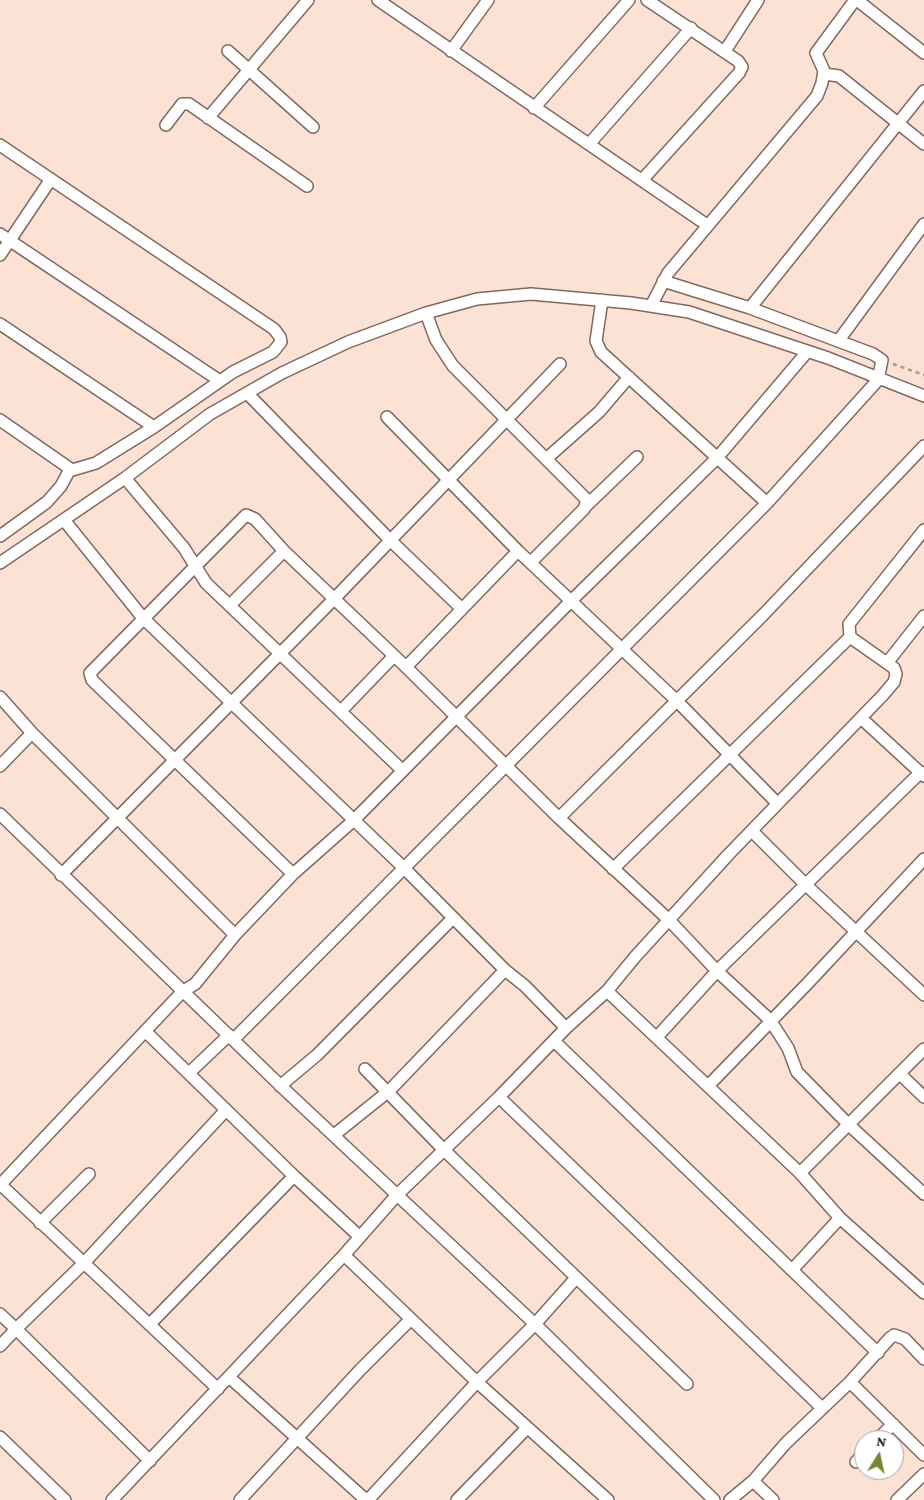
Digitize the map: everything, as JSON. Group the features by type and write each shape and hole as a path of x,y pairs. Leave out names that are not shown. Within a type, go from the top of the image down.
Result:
{"street":[{"path":"208,118 308,0"},
{"path":"451,50 488,0"},
{"path":"534,108 629,0"},
{"path":"725,51 758,0"},
{"path":"654,299 663,281 707,225 817,96 824,74 816,53 856,0 924,53"},
{"path":"384,2 534,108 590,142 707,225"},
{"path":"643,179 741,70 741,64 725,51 655,2"},
{"path":"590,142 691,28"},
{"path":"228,51 313,127"},
{"path":"824,74 839,76 924,144"},
{"path":"750,308 924,91"},
{"path":"166,124 182,104 186,103 307,186"},
{"path":"0,145 278,333 281,342 273,352 220,381 154,428 96,463 66,473 62,486 47,502 0,536"},
{"path":"0,255 5,238 51,179"},
{"path":"839,340 924,224"},
{"path":"5,238 220,381"},
{"path":"663,281 750,308 839,340 924,396"},
{"path":"0,563 125,478 210,414 247,392 348,342 426,313 477,299 530,294 602,300 654,299 807,352 881,369"},
{"path":"602,300 596,333 598,347 767,503"},
{"path":"426,313 436,340 446,357 506,422 585,497 588,503 586,506"},
{"path":"0,324 154,428"},
{"path":"218,1390 0,1184 183,991 195,984 236,935 294,874 354,820 571,601 717,458 807,352"},
{"path":"61,875 334,599 560,364"},
{"path":"189,1073 231,1037 404,868 504,764 623,649 695,573 767,503 881,369"},
{"path":"546,459 599,412 629,377"},
{"path":"247,392 390,540 461,608"},
{"path":"386,417 518,551 677,701 777,803"},
{"path":"0,420 72,470"},
{"path":"559,818 763,616 924,446"},
{"path":"531,562 637,457"},
{"path":"125,478 184,548 206,583 402,770"},
{"path":"294,874 90,677 91,670 246,515 255,519 284,551 406,667 559,818 669,920 717,971 770,1020 788,1048 795,1069 849,1125 924,1194"},
{"path":"64,520 143,618 404,868 505,970 525,986 566,1028"},
{"path":"613,869 731,756 850,637 849,624 924,530"},
{"path":"230,605 284,551"},
{"path":"406,667 518,551"},
{"path":"887,663 924,616"},
{"path":"112,1500 218,1390 344,1255 396,1196 566,1028 608,991 635,957 777,803 894,682 895,670 850,637"},
{"path":"341,711 394,656"},
{"path":"0,697 32,733 236,935"},
{"path":"657,1037 717,971 805,884 922,774 861,718"},
{"path":"0,766 32,733"},
{"path":"0,814 280,1086 535,1324 714,1500"},
{"path":"752,831 805,884 857,930 924,995"},
{"path":"708,1086 924,859"},
{"path":"280,1086 317,1055 454,918"},
{"path":"334,1135 389,1091 505,970"},
{"path":"608,991 800,1173 840,1218 924,1293"},
{"path":"146,1031 294,1176 360,1236"},
{"path":"554,1041 878,1353"},
{"path":"800,1173 924,1049"},
{"path":"365,1069 389,1091 444,1150 687,1384"},
{"path":"900,1074 924,1097"},
{"path":"498,1097 822,1408"},
{"path":"0,1346 83,1264 226,1110"},
{"path":"40,1223 88,1174"},
{"path":"150,1324 294,1176"},
{"path":"792,1270 840,1218"},
{"path":"344,1255 477,1382 608,1500"},
{"path":"229,1377 367,1500 477,1382 535,1324 576,1278"},
{"path":"0,1314 150,1461"},
{"path":"240,1500 410,1318"},
{"path":"730,1500 753,1480 822,1408 850,1382 890,1338 898,1335 924,1359"},
{"path":"850,1382 924,1455"},
{"path":"887,1430 893,1424"},
{"path":"457,1500 527,1428"},
{"path":"0,1438 65,1500"},
{"path":"897,1500 924,1474"},
{"path":"753,1480 773,1500"},
{"path":"590,1500 599,1491"}],"path":[{"path":"881,369 924,374"}]}
